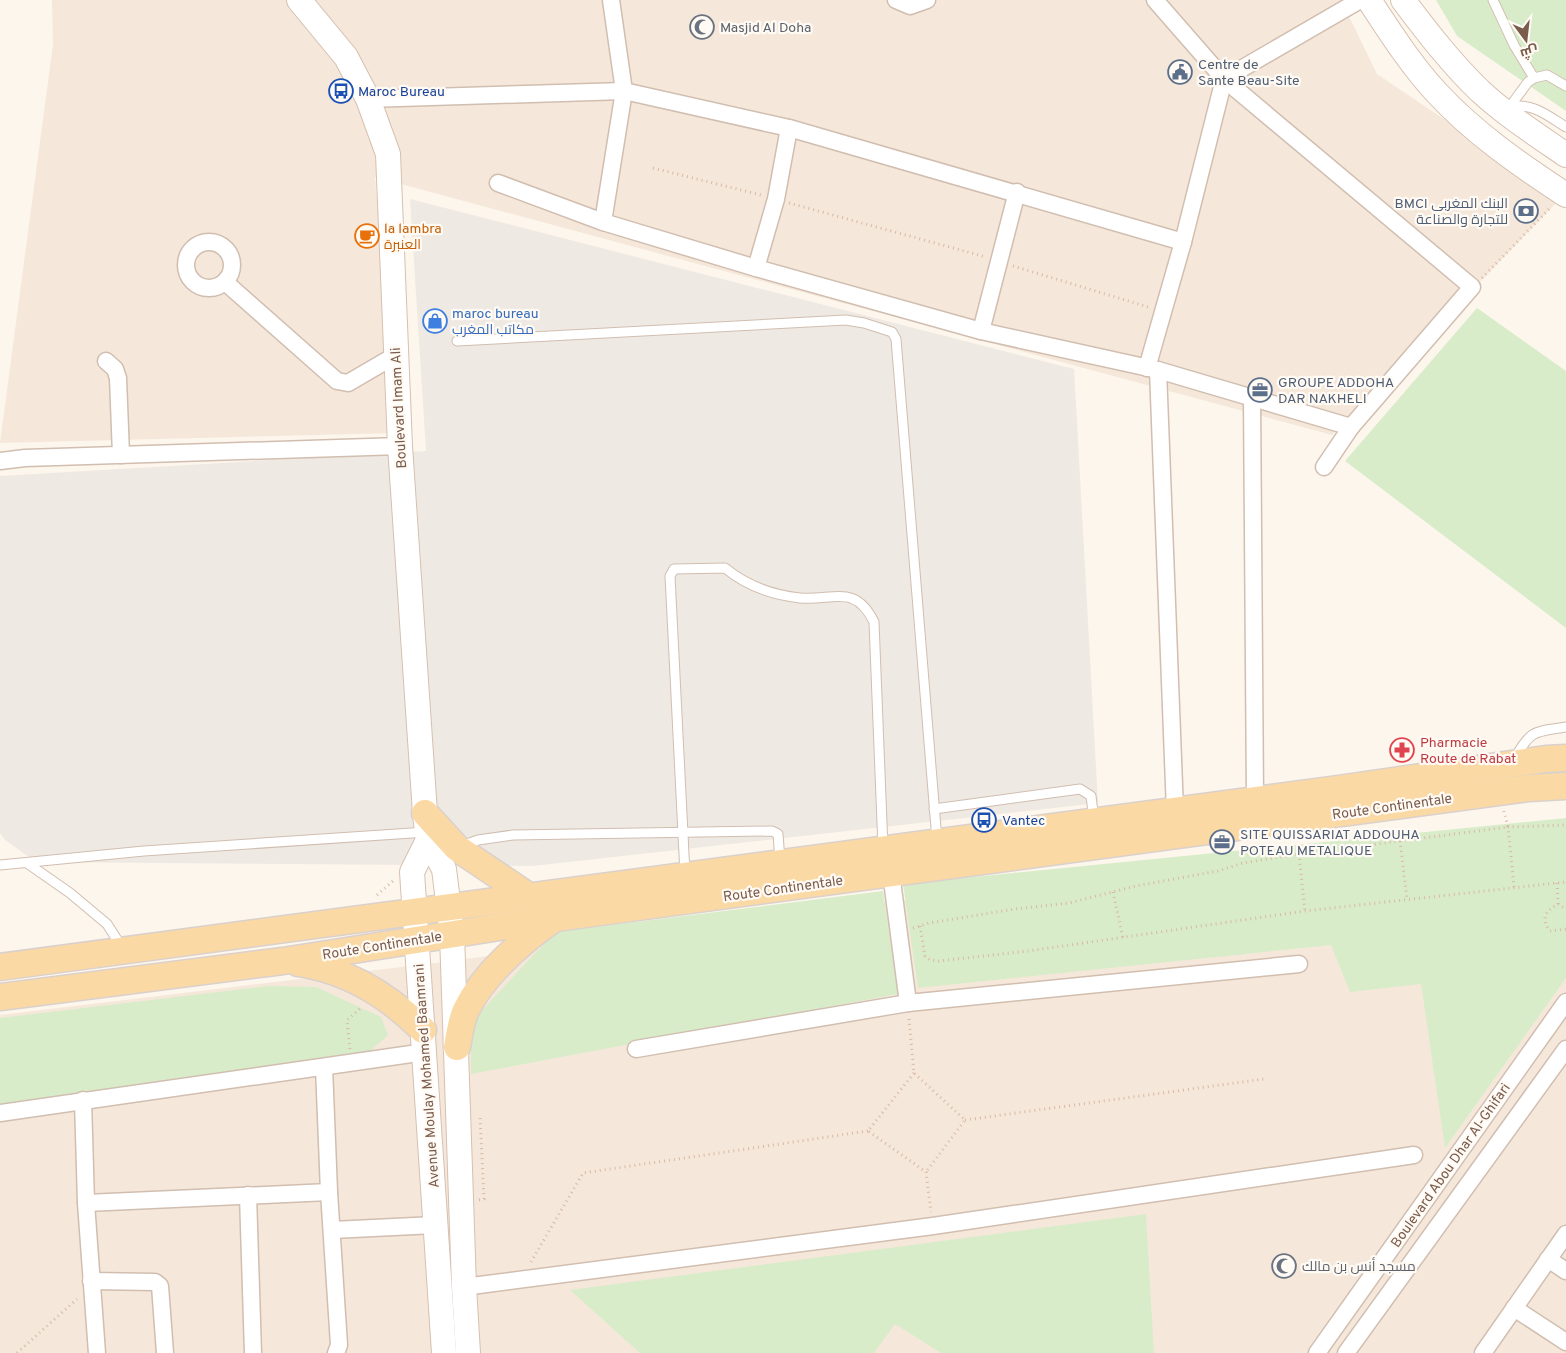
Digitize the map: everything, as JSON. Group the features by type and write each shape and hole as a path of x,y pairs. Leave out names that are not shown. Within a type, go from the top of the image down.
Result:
{"main road":[{"name":"Route Continentale","path":"0,967 780,863 887,861 937,842 1566,758"},
{"name":"Route Continentale","path":"0,997 283,961 556,918 887,861 1566,786"},
{"path":"427,828 530,897"},
{"path":"456,1047 465,1010 485,983 513,952 533,934 556,918"},
{"path":"283,961 328,969 349,977 379,993 407,1013 424,1041"}],"street":[{"name":"Boulevard Imam Ali","path":"299,0 346,57 368,100 388,154 400,446 427,828"},
{"path":"603,222 624,91 611,0"},
{"path":"896,0 910,6 926,0"},
{"path":"1155,0 1224,79 1472,287 1351,427 1324,466"},
{"path":"1175,811 1152,369 1163,312 1183,242 1224,79 1360,0"},
{"path":"1369,0 1418,70 1454,110 1490,142 1565,194"},
{"path":"1403,0 1442,51 1480,91 1566,155"},
{"path":"368,100 624,91 789,128 1017,192 1183,242"},
{"path":"756,268 776,199 789,128"},
{"path":"498,183 603,222 756,268 981,331 1152,369 1351,427"},
{"path":"981,331 1017,192"},
{"path":"225,282 337,381 348,383 396,355"},
{"path":"106,361 115,369 118,378 121,455"},
{"path":"1252,397 1255,800"},
{"path":"0,461 25,458 400,446"},
{"name":"Avenue Moulay Mohamed Baamrani","path":"427,828 444,869 452,934 468,1353"},
{"name":"Avenue Moulay Mohamed Baamrani","path":"427,828 412,872 444,1353"},
{"path":"887,861 908,1003"},
{"path":"636,1049 908,1003 1299,964"},
{"name":"Boulevard Abou Dhar Al-Ghifari","path":"1321,1352 1566,1002"},
{"path":"0,1113 324,1067 352,1062 424,1041"},
{"name":"Boulevard Abou Dhar Al-Ghifari","path":"1346,1353 1566,1049"},
{"path":"324,1067 338,1345 336,1353"},
{"path":"83,1100 86,1203 97,1353"},
{"path":"464,1287 933,1226 1414,1155"},
{"path":"86,1203 329,1192"},
{"path":"248,1195 253,1353"},
{"path":"332,1230 436,1225"},
{"path":"1483,1353 1566,1234"},
{"path":"1548,1259 1566,1271"},
{"path":"91,1288 155,1282 160,1286 165,1353"},
{"path":"1514,1308 1566,1342"}],"lane":[{"path":"1494,0 1514,45 1534,78"},
{"path":"1508,110 1534,78 1546,76 1566,86"},
{"path":"1508,110 1525,106 1533,108 1566,127"},
{"path":"457,340 846,320 864,323 892,332 896,340 937,842"},
{"path":"685,876 670,576 674,569 725,568 738,579 756,589 801,598 831,596 858,600 867,608 874,622 887,861"},
{"path":"1512,764 1530,736 1537,732 1566,727"},
{"path":"934,809 1080,789 1091,796 1094,821"},
{"path":"0,865 144,851 427,828"},
{"path":"457,848 478,840 513,835 772,831 778,834 780,863"},
{"path":"27,863 70,893 107,924 124,951"}],"path":[{"path":"653,168 776,199 999,261 1163,312"},
{"path":"1472,287 1565,194"},
{"path":"1500,792 1508,827 1514,887"},
{"path":"899,933 920,926 1015,909 1069,903 1113,892 1218,871 1243,863 1508,827 1566,824"},
{"path":"1400,841 1407,900"},
{"path":"1299,854 1305,912"},
{"path":"920,926 925,956 930,960 939,961 1123,938 1305,912 1566,882"},
{"path":"1557,883 1558,904"},
{"path":"1113,892 1123,938"},
{"path":"1558,904 1566,909"},
{"path":"1558,904 1547,911 1544,917 1545,925 1550,931 1554,932 1566,929"},
{"path":"352,1062 347,1020 379,993"},
{"path":"908,1003 914,1074 965,1120"},
{"path":"530,1264 583,1173 868,1131 914,1074"},
{"path":"933,1226 926,1172 965,1120 1264,1079"},
{"path":"476,1200 484,1199 479,1112"},
{"path":"868,1131 926,1172"},
{"path":"17,1353 91,1288"}],"shaded area":[{"path":"52,0 1341,0 1377,74 1561,198 1332,435 375,177 397,433 0,443 53,44"},
{"path":"410,199 1074,369 1098,803 533,866 36,862 5,840 0,833 0,476 426,451"},
{"path":"1566,829 1566,1353 0,1353 0,1015 443,962 1354,839"}],"green space":[{"path":"1436,0 1566,0 1566,111 1457,36"},
{"path":"1477,308 1566,371 1566,628 1345,461"},
{"path":"1566,818 1566,978 1445,1148 1421,984 1350,992 1331,945 918,988 903,884"},
{"path":"883,891 898,994 471,1074 471,1022 555,932"},
{"path":"268,986 316,987 381,1017 388,1035 368,1053 314,1059 0,1108 0,1018"},
{"path":"1146,1214 1154,1353 941,1353 895,1324 874,1353 640,1353 570,1290"}],"place":[{"name":"Masjid Al Doha","path":"702,27"},
{"name":"Centre de Sante Beau-Site","path":"1180,72"},
{"name":"Maroc Bureau","path":"341,91"},
{"name":"BMCI البنك المغربي للتجارة والصناعة","path":"1526,211"},
{"name":"la lambra العنبرة","path":"367,236"},
{"name":"maroc bureau مكاتب المغرب","path":"435,321"},
{"name":"GROUPE ADDOHA DAR NAKHELI","path":"1260,390"},
{"name":"Pharmacie Route de Rabat","path":"1402,750"},
{"name":"Vantec","path":"984,820"},
{"name":"SITE QUISSARIAT ADDOUHA POTEAU METALIQUE","path":"1222,842"},
{"name":"مسجد أنس بن مالك","path":"1284,1266"}]}
